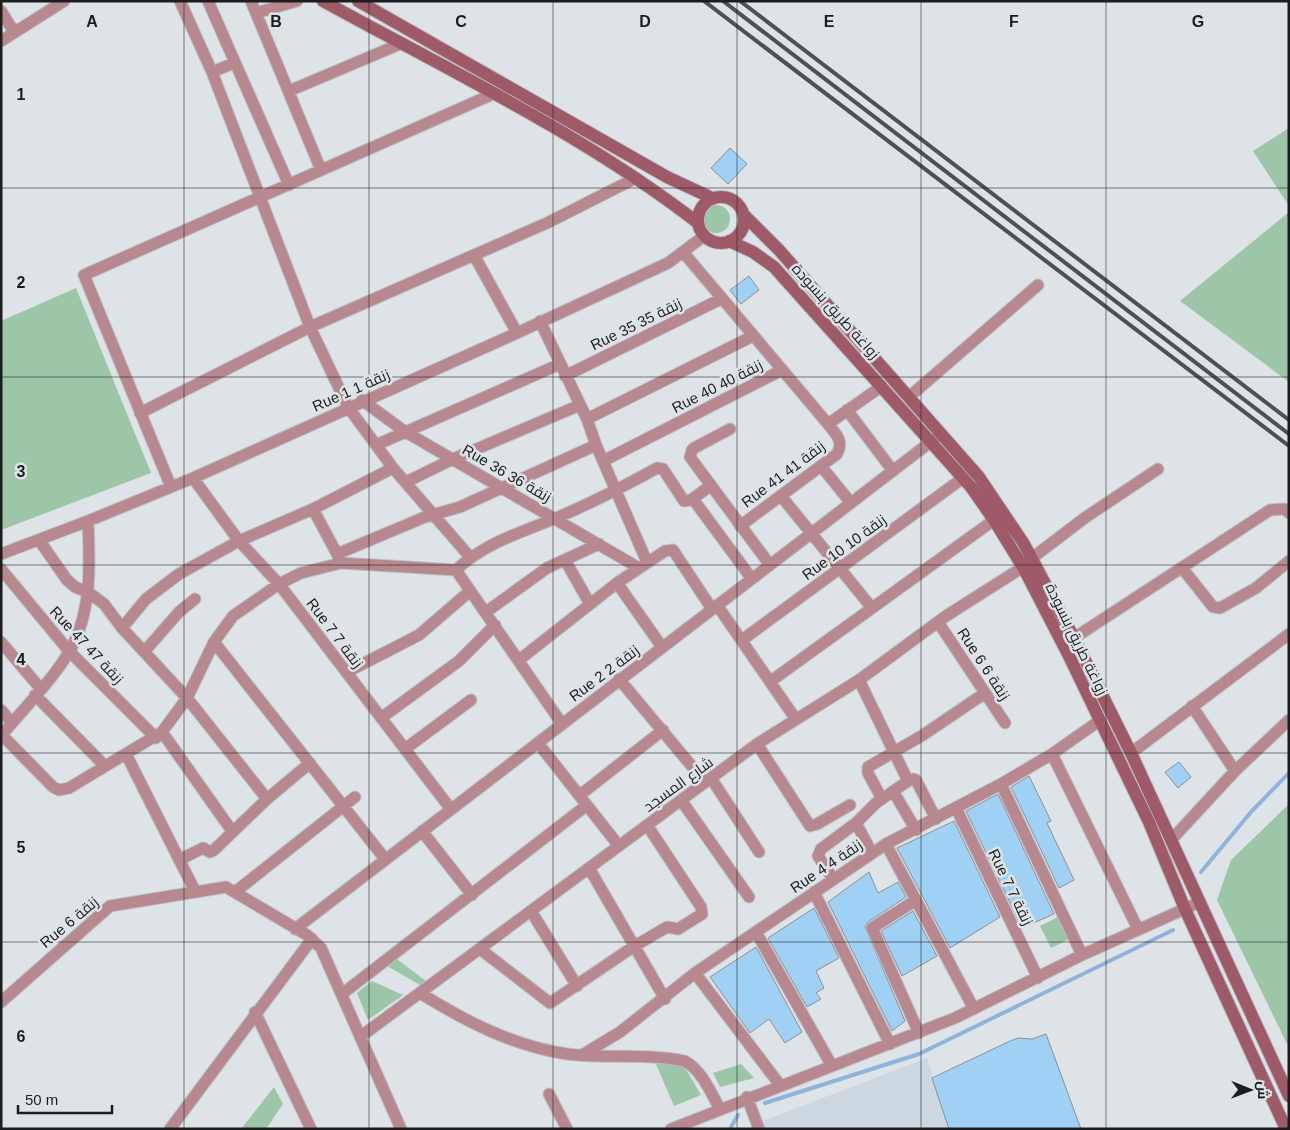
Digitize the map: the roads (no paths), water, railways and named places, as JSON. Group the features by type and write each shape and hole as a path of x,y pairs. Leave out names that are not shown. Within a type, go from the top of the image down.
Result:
{"main road":[{"path":"323,1 493,94 636,178 662,195 698,223 704,236 714,242 729,241 741,230 743,214 732,200 722,196 712,198 701,208 698,223"},
{"path":"358,1 668,177 712,198"},
{"name":"زواغة طريق بنسودة","path":"743,214 779,250 909,397 963,478 1027,562 1099,721 1149,822 1185,909 1286,1129"},
{"name":"زواغة طريق بنسودة","path":"729,241 753,252 774,267 882,386 979,477 1027,562 1074,638 1172,839 1289,1096"}],"street":[{"path":"180,1 212,72 259,199 310,327 348,407 393,468 470,557"},
{"path":"208,1 289,185"},
{"path":"251,1 321,170"},
{"path":"256,13 297,1"},
{"path":"1,41 57,3"},
{"path":"1,11 14,32"},
{"path":"289,91 400,44"},
{"path":"212,72 234,63"},
{"path":"171,487 84,275 493,94"},
{"path":"140,413 310,327 547,223 636,178"},
{"name":"Rue 1 زنقة 1","path":"1,554 193,478 362,400 517,333 668,263 704,236"},
{"path":"683,252 782,370"},
{"path":"474,255 517,333"},
{"path":"909,397 1038,285"},
{"name":"Rue 35 زنقة 35","path":"565,376 721,299"},
{"path":"540,321 587,419 643,565"},
{"path":"587,419 752,336"},
{"path":"376,445 404,431 560,364"},
{"name":"Rue 40 زنقة 40","path":"603,461 782,370 828,424"},
{"name":"Rue 41 زنقة 41","path":"740,526 837,454 840,448 839,437 828,424 882,386"},
{"name":"Rue 36 زنقة 36","path":"362,400 404,431 502,489 599,544 643,565"},
{"path":"406,482 453,459 580,405"},
{"path":"847,410 893,471"},
{"path":"730,429 694,448 690,453 690,458 770,565"},
{"name":"Rue 2 زنقة 2","path":"296,929 450,808 538,743 936,437"},
{"path":"88,521 88,592 78,632 69,651 2,736 55,789 69,788 104,765 159,735 187,698 214,642 234,616 279,584 434,516 502,489 596,445"},
{"path":"821,466 851,503"},
{"path":"122,628 146,599 166,582 239,541 313,509 393,468"},
{"path":"339,559 456,570 470,557 495,542 616,491 660,468 666,473 680,498 684,501 693,499 710,486"},
{"name":"شارع المسجد","path":"360,1037 757,744 795,718 859,680 938,622 1027,562 1086,517 1158,469"},
{"name":"Rue 7 زنقة 7","path":"193,478 239,541 279,584 450,808"},
{"name":"Rue 10 زنقة 10","path":"742,640 963,478"},
{"path":"780,496 872,608"},
{"path":"693,499 752,578"},
{"path":"313,509 339,559"},
{"path":"1074,638 1270,510 1285,510 1289,513"},
{"path":"771,681 994,520"},
{"path":"39,540 67,580 79,590 88,592 104,604 122,628 187,698 266,800"},
{"path":"486,612 528,579 546,568 599,544"},
{"path":"518,660 617,582 665,551 673,550 742,640 795,718"},
{"path":"565,560 590,604"},
{"path":"1183,568 1213,607 1220,608 1256,588 1289,561"},
{"name":"Rue 47 زنقة 47","path":"1,569 69,651 159,735 232,831"},
{"path":"456,570 562,724"},
{"path":"617,582 662,647"},
{"path":"347,672 419,635 470,591"},
{"path":"144,652 180,612 195,600"},
{"name":"Rue 6 زنقة 6","path":"938,622 1005,724"},
{"path":"381,718 459,661 495,625"},
{"path":"1131,753 1289,634"},
{"path":"1,642 38,692 104,765"},
{"path":"214,642 385,859"},
{"path":"619,680 708,780 759,852"},
{"path":"859,680 908,780"},
{"path":"882,799 868,773 868,767 923,735 985,693"},
{"path":"405,749 471,700"},
{"path":"1192,706 1235,771"},
{"path":"1,710 12,723"},
{"path":"1172,839 1235,771 1289,720"},
{"name":"Rue 4 زنقة 4","path":"582,1055 620,1032 665,999 695,973 872,853 1052,754 1099,721"},
{"path":"580,795 663,730"},
{"path":"538,743 619,846"},
{"path":"757,744 810,826 850,805"},
{"path":"126,754 195,891"},
{"path":"1052,754 1138,929"},
{"path":"179,860 203,848 210,852 214,850 266,800 310,763"},
{"path":"833,879 820,862 818,852 908,780 913,778 916,780 936,819"},
{"path":"1000,784 1082,955"},
{"path":"893,791 916,830"},
{"path":"355,797 232,890 312,939 321,948 401,1129"},
{"path":"681,800 749,897"},
{"path":"342,994 587,805"},
{"name":"Rue 7 زنقة 7","path":"956,808 1038,978"},
{"path":"856,823 872,853"},
{"path":"480,949 547,1003 552,1002 577,986 633,947 668,928 678,929 702,914 702,911 647,825"},
{"path":"422,831 472,895"},
{"path":"886,844 974,1009"},
{"path":"589,868 633,947 665,999"},
{"name":"Rue 6 زنقة","path":"1,1002 103,910 121,903 195,891 222,887 232,890"},
{"path":"814,892 890,1044"},
{"path":"916,900 872,928 919,1033"},
{"path":"671,1129 747,1097 919,1033 974,1009 1082,955 1200,902"},
{"path":"531,911 577,986"},
{"path":"756,932 832,1066"},
{"path":"170,1129 255,1012 312,939"},
{"path":"695,973 780,1085"},
{"path":"420,993 462,1019 487,1031 541,1048 582,1055 685,1060 694,1066 702,1077 720,1109"},
{"path":"255,1012 311,1129"},
{"path":"550,1094 566,1129"},
{"path":"747,1097 758,1129"}],"waterway":[{"path":"1201,872 1251,812 1289,773"},
{"path":"765,1103 919,1054 1173,930"},
{"path":"730,1129 738,1115"}],"railway":[{"path":"704,1 1289,446"},
{"path":"723,1 1289,434"},
{"path":"740,1 1289,420"}]}
